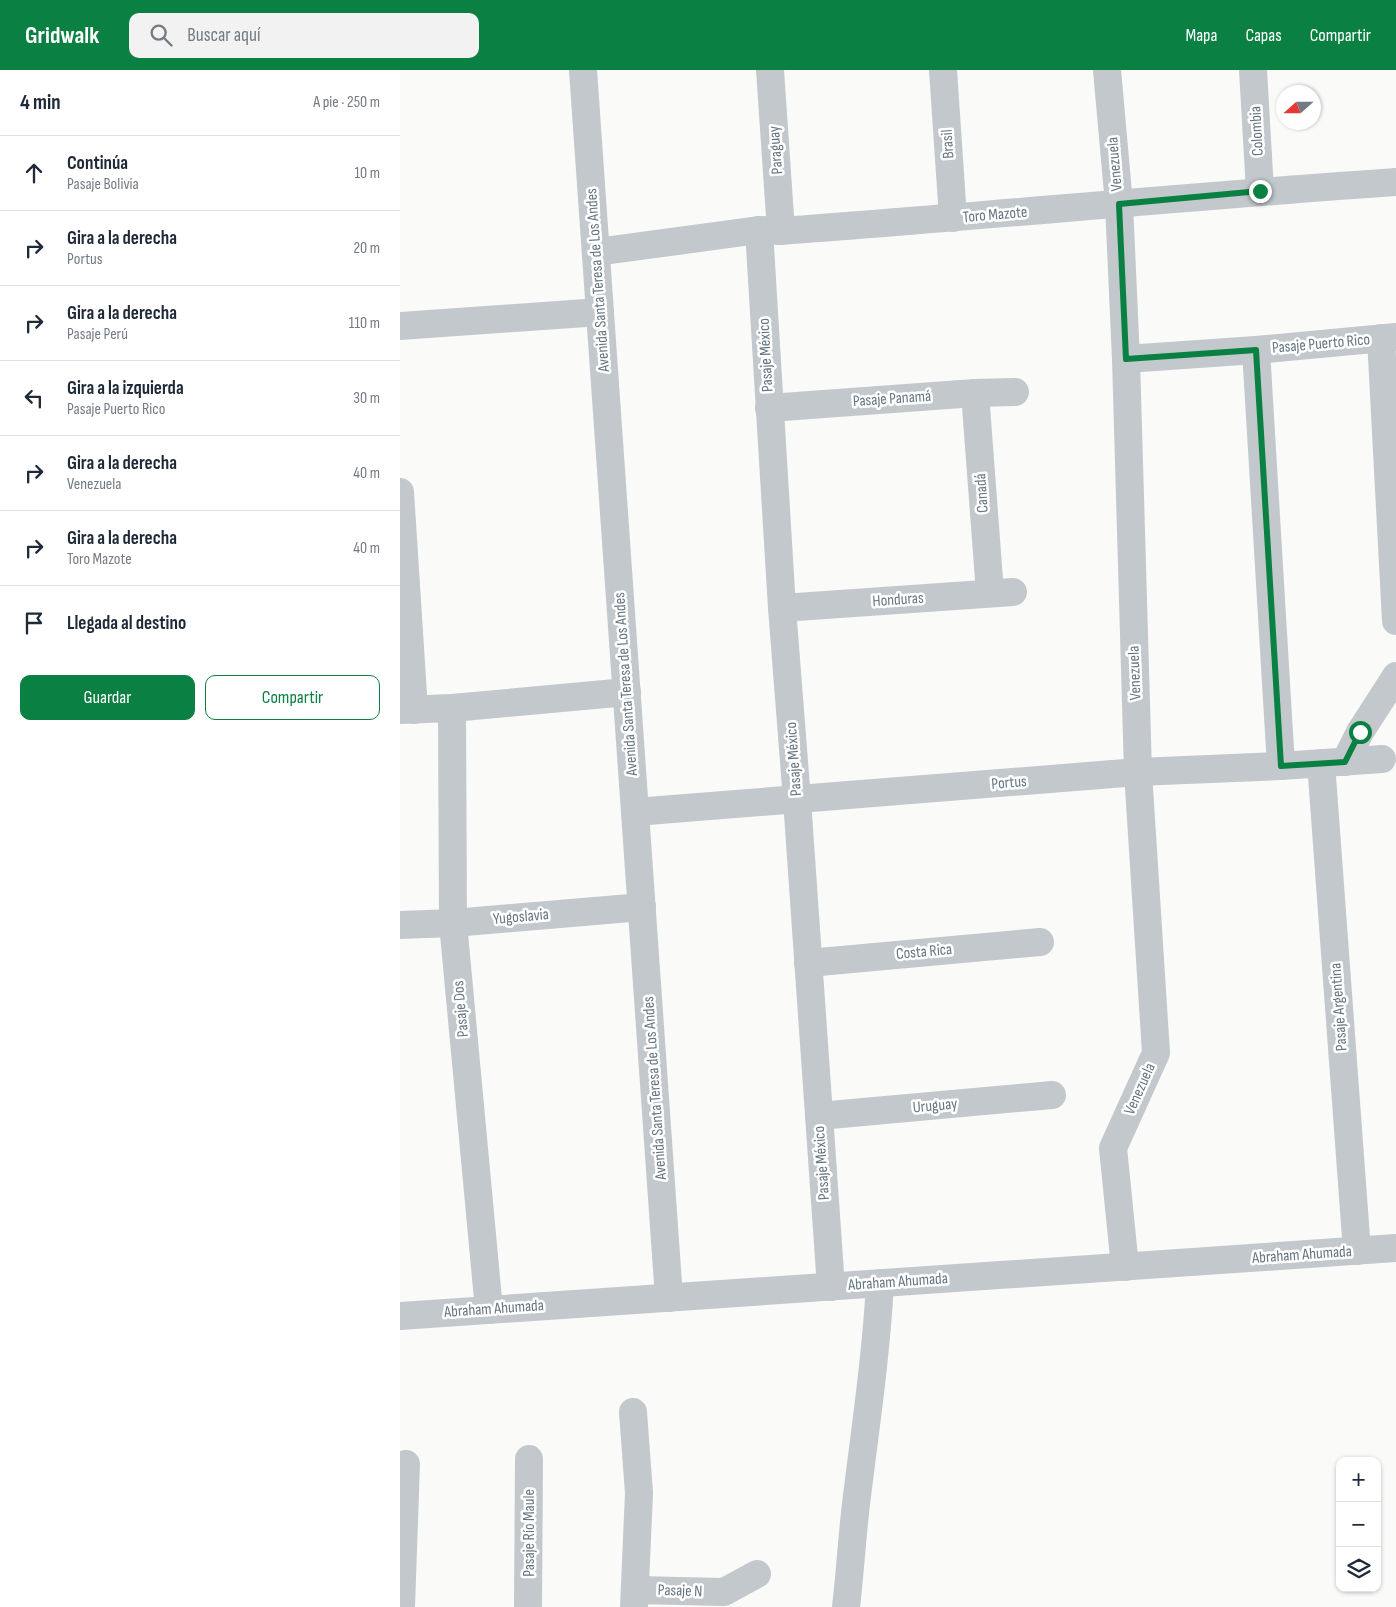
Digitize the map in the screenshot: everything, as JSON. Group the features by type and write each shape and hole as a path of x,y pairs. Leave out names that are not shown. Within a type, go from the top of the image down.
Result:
{"street":[{"name":"Avenida Santa Teresa de Los Andes","path":"583,70 669,1298"},
{"name":"Paraguay","path":"770,70 770,230"},
{"name":"Brasil","path":"943,70 953,218"},
{"name":"Venezuela","path":"1108,70 1119,204 1126,359 1138,772 1156,1053 1113,1148 1124,1267"},
{"name":"Colombia","path":"1253,70 1260,191"},
{"name":"Toro Mazote","path":"596,252 770,230 953,218 1260,191 1396,182"},
{"name":"Pasaje México","path":"770,230 769,408 831,1287"},
{"path":"400,326 600,312"},
{"name":"Pasaje Puerto Rico","path":"1126,359 1389,338"},
{"path":"1389,338 1396,621"},
{"path":"1256,350 1281,766"},
{"name":"Pasaje Panamá","path":"769,408 975,393 1015,392"},
{"name":"Canadá","path":"975,393 1002,593"},
{"path":"400,492 407,710 452,708 627,692"},
{"name":"Honduras","path":"782,608 1002,593"},
{"path":"1333,763 1360,732 1396,676"},
{"name":"Pasaje Dos","path":"452,708 453,923 489,1310"},
{"name":"Portus","path":"635,812 1138,772 1281,766 1382,759"},
{"name":"Pasaje Argentina","path":"1333,763 1357,1252"},
{"name":"Yugoslavia","path":"400,925 453,923 642,907"},
{"name":"Costa Rica","path":"808,963 1040,942"},
{"name":"Uruguay","path":"819,1116 1052,1095"},
{"name":"Abraham Ahumada","path":"400,1316 1396,1248"},
{"path":"846,1607 856,1506 871,1392 880,1283"},
{"path":"633,1412 639,1493 635,1598"},
{"name":"Pasaje Río Maule","path":"528,1607 529,1459"},
{"path":"401,1607 406,1464"},
{"name":"Pasaje N","path":"635,1598 724,1592 757,1574"}],"route":[{"path":"1260,191 1119,204 1126,359 1256,350 1281,766 1345,762 1360,732"}]}
